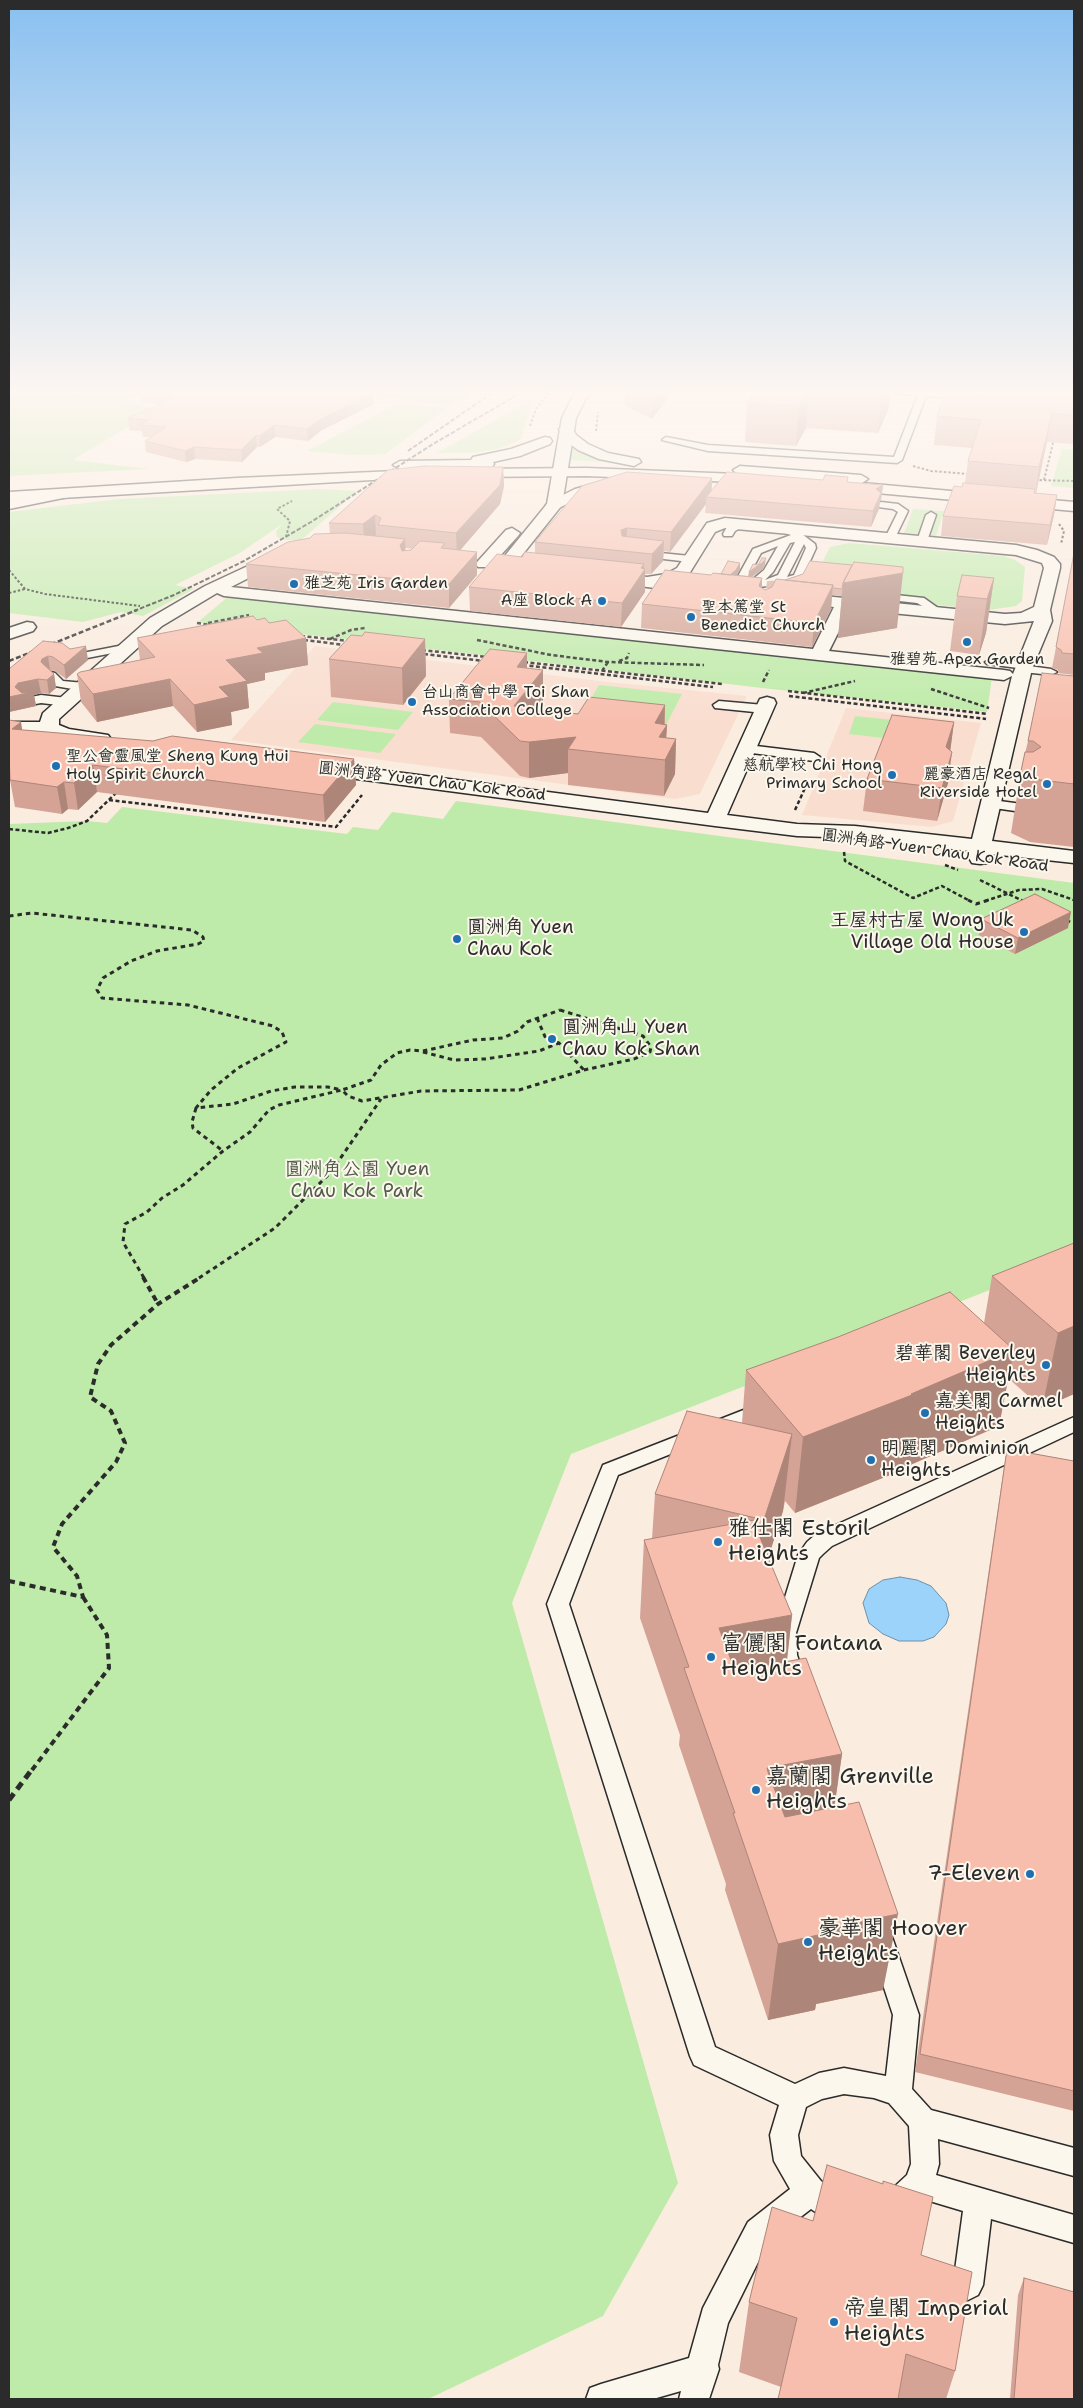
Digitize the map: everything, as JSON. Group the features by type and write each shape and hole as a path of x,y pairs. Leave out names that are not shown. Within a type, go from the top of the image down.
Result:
{"main road":[{"path":"9,505 32,500"},
{"path":"554,505 555,500"},
{"path":"506,566 554,505 561,500"},
{"path":"1000,500 1074,507"},
{"path":"523,568 506,566 481,570 525,518"},
{"path":"652,590 678,574 712,526 730,524 1016,550 1036,554 1048,560 1052,564 1052,568 1042,610 1042,625 1039,635 1032,643 1024,667 1003,714 992,804 979,861"},
{"path":"49,728 50,717 156,622 211,590 265,562 290,546"},
{"path":"590,575 652,590 712,587 993,618 1024,618 1042,610"},
{"path":"224,591 455,615 632,626 819,654 1004,675"},
{"path":"455,615 466,601"},
{"path":"819,654 844,603"},
{"path":"993,618 1018,627 1032,643"},
{"path":"9,634 27,627"},
{"path":"715,820 766,706"},
{"path":"9,728 49,728 66,734 122,742"},
{"name":"圓洲角路 Yuen Chau Kok Road","path":"305,766 715,820 794,824 856,842 979,861 1074,870"},
{"name":"圓洲角路 Yuen Chau Kok Road","path":"979,861 1074,857"}],"lane":[{"path":"881,505 902,509 901,518 890,538"},
{"path":"922,541 932,515"},
{"path":"712,587 784,582 798,577 811,548 798,535 776,527"},
{"path":"735,585 741,580 757,551 798,535"},
{"path":"754,583 764,578 786,541"},
{"path":"626,552 690,559"},
{"path":"72,658 129,646"},
{"path":"991,662 1024,667 1053,677"},
{"path":"51,675 59,684 84,687"},
{"path":"26,702 42,699 66,702"},
{"path":"719,705 766,706"},
{"path":"748,749 814,756"},
{"path":"992,804 1022,808"},
{"path":"783,1401 610,1470 558,1604 704,2056 795,2098"},
{"path":"801,1701 786,1655 784,1638 809,1555 815,1548 824,1540 1074,1424"},
{"path":"875,1923 906,2015 898,2093"},
{"path":"923,2122 925,2164 919,2184 903,2198 864,2213 830,2205 811,2192 788,2161 784,2135 795,2098 818,2086 844,2081 874,2085 898,2093 923,2122 1074,2162"},
{"path":"919,2184 1074,2229"},
{"path":"694,2399 704,2369 714,2319 758,2232 811,2192"},
{"path":"968,2285 979,2201"},
{"path":"601,2399 704,2369"}],"path":[{"path":"290,546 290,521 277,510 286,503 295,501"},
{"path":"1060,518 1058,526 1064,531 1060,546"},
{"path":"9,570 25,589"},
{"path":"9,593 25,589 45,594 145,607"},
{"path":"204,624 256,614"},
{"path":"189,622 214,625"},
{"path":"196,627 216,629"},
{"path":"330,639 350,630 366,628"},
{"path":"301,636 357,642"},
{"path":"294,639 354,646"},
{"path":"421,650 488,657"},
{"path":"423,654 492,662"},
{"path":"516,661 730,685"},
{"path":"602,671 608,662"},
{"path":"521,665 718,688"},
{"path":"802,693 826,686 862,681"},
{"path":"928,688 1003,714"},
{"path":"785,691 1003,714"},
{"path":"787,696 992,720"},
{"path":"9,829 48,833 87,821 123,786"},
{"path":"794,824 805,788"},
{"path":"109,800 336,828 365,791"},
{"path":"844,849 845,861 913,898 942,886 976,904 1020,890 1042,888 1074,900"},
{"path":"979,861 1009,894 1029,904"},
{"path":"9,916 32,913 192,930 203,938 204,941 198,944 157,952 131,961 103,978 97,990 102,998 188,1005 273,1026 282,1032 286,1042 238,1068 211,1090 196,1108 192,1122 193,1128 222,1151"},
{"path":"1065,920 1074,924"},
{"path":"196,1108 233,1104 271,1091 295,1087 328,1087 342,1090 348,1096 362,1101 421,1091 519,1090 584,1070 634,1059 650,1052 651,1047 643,1036 560,1010 528,1022 518,1031 503,1038 473,1040 423,1051"},
{"path":"537,1018 546,1039 559,1043 584,1070"},
{"path":"158,1304 123,1242 125,1224 147,1212 162,1198 183,1185 222,1151 250,1132 269,1110 278,1105 342,1090 371,1080 381,1065 397,1053 410,1050 423,1051 454,1060 485,1059 539,1051 559,1043"},
{"path":"9,1800 109,1668 107,1635 83,1597 77,1576 53,1547 62,1524 116,1462 125,1443 111,1411 90,1397 98,1364 111,1345 158,1304 226,1262 275,1228 331,1172 381,1099"},
{"path":"9,1581 83,1597"}],"shaded area":[{"path":"315,646 599,681 747,696 700,794 675,799 231,740"},
{"name":"慈航學校 Chi Hong Primary School","path":"846,708 981,723 953,821 932,827 802,815"}],"green space":[{"path":"107,500 347,500 301,540 285,540 277,537 276,531 282,524 240,553 175,585 194,589 143,616 121,612 83,622 9,613 9,512"},
{"path":"913,509 944,511 936,536 904,533"},
{"path":"849,543 1004,556 1015,560 1025,567 1022,601 1016,606 989,610 833,595 811,585 830,547"},
{"path":"230,595 992,677 987,712 771,689 198,622"},
{"path":"599,685 682,694 665,727 580,717"},
{"path":"333,702 413,712 398,730 317,720"},
{"path":"855,716 931,724 926,743 849,734"},
{"path":"315,724 396,734 380,753 298,742"},
{"name":"圓洲角公園 Yuen Chau Kok Park","path":"456,801 1074,883 1074,1257 571,1454 512,1603 678,2183 603,2316 428,2399 9,2399 9,824 87,821 107,823 122,807 347,834 353,827 378,830 392,812 443,819"}],"water":[{"path":"900,1577 917,1580 931,1586 946,1603 949,1615 946,1624 934,1637 923,1641 899,1641 883,1634 869,1623 863,1603 869,1589 883,1580"}],"building":[{"path":"354,500 486,500 456,533 378,525 381,518 375,515 363,524 329,523"},
{"path":"570,500 695,500 671,532 627,528 621,530 622,536 664,541 652,554 535,542"},
{"path":"746,500 878,500 873,511"},
{"path":"949,500 1056,500 1050,525 943,516"},
{"path":"345,533 405,539 400,545 402,551 411,550 420,541 445,543 441,548 477,552 449,584 246,564 288,542 310,538 314,534"},
{"path":"525,552 644,564 641,568 645,569 622,603 469,587 497,554 522,557"},
{"path":"1074,553 1074,654 1062,653 1056,647"},
{"path":"762,558 766,558 763,562 749,572 753,564 758,565"},
{"path":"728,561 740,563 730,575 721,574"},
{"path":"810,561 852,565 842,589 833,588 833,585 785,580 803,574"},
{"path":"854,562 903,567 903,573 843,583"},
{"path":"665,570 762,578 759,586 765,590 772,587 776,579 833,585 814,623 642,604"},
{"path":"962,575 994,578 987,599 957,596"},
{"path":"253,616 257,620 265,618 269,623 286,620 306,638 257,648 263,653 226,660 247,681 219,687 229,697 194,705 170,679 93,694 77,674 155,657 137,638"},
{"path":"365,632 425,639 402,668 329,659 351,635 362,636"},
{"path":"43,641 62,643 70,649 86,646 64,665 53,657 48,656 42,659 41,662 54,674 47,680 38,679 18,683 15,687 22,693 33,692 9,697 9,669"},
{"path":"490,649 527,653 517,667 543,670 514,706 578,714 589,697 665,705 655,723 667,725 659,737 676,739 665,760 568,749 576,737 529,742 520,741 480,702 449,699"},
{"path":"1042,673 1074,676 1074,784 1040,780 1021,771 1025,752 1033,752 1041,747 1033,741 1028,741"},
{"path":"892,715 954,722 946,747 952,752 942,788 867,779"},
{"path":"9,720 21,722 12,729 153,741 172,736 354,759 323,795 93,765 74,783 64,782 57,787 10,780"},
{"path":"1035,894 1071,912 1018,938 981,919"},
{"path":"1074,1243 1074,1326 1058,1333 992,1276"},
{"path":"950,1292 1014,1350 912,1395 803,1437 746,1370 838,1337"},
{"path":"687,1411 792,1434 759,1535 792,1615 719,1628 735,1671 806,1658 842,1754 767,1768 768,1772 785,1817 859,1802 898,1914 825,1929 827,1933 778,1944 733,1813 735,1813 684,1668 689,1667 644,1540 760,1519 655,1494"},
{"path":"1007,1449 1074,1461 1074,2091 920,2054"},
{"path":"827,2165 883,2184 883,2181 933,2197 921,2255 972,2272 955,2371 906,2354 898,2399 778,2399 797,2318 749,2302 772,2207 813,2221"},
{"path":"1024,2278 1074,2292 1074,2399 1014,2399"}],"railway":[{"path":"134,611 174,595 244,561 345,500"},
{"path":"9,661 137,610"}],"place":[{"name":"雅芝苑 Iris Garden","path":"294,584"},
{"name":"A座 Block A","path":"602,601"},
{"name":"聖本篤堂 St Benedict Church","path":"691,617"},
{"name":"雅碧苑 Apex Garden","path":"967,642"},
{"name":"台山商會中學 Toi Shan Association College","path":"412,702"},
{"name":"聖公會靈風堂 Sheng Kung Hui Holy Spirit Church","path":"56,766"},
{"name":"慈航學校 Chi Hong Primary School","path":"892,775"},
{"name":"麗豪酒店 Regal Riverside Hotel","path":"1047,784"},
{"name":"王屋村古屋 Wong Uk Village Old House","path":"1024,932"},
{"name":"圓洲角 Yuen Chau Kok","path":"457,939"},
{"name":"圓洲角山 Yuen Chau Kok Shan","path":"552,1039"},
{"name":"碧華閣 Beverley Heights","path":"1046,1365"},
{"name":"嘉美閣 Carmel Heights","path":"925,1413"},
{"name":"明麗閣 Dominion Heights","path":"871,1460"},
{"name":"雅仕閣 Estoril Heights","path":"718,1542"},
{"name":"富儷閣 Fontana Heights","path":"711,1657"},
{"name":"嘉蘭閣 Grenville Heights","path":"756,1790"},
{"name":"7-Eleven","path":"1030,1874"},
{"name":"豪華閣 Hoover Heights","path":"808,1942"},
{"name":"帝皇閣 Imperial Heights","path":"834,2322"}]}
